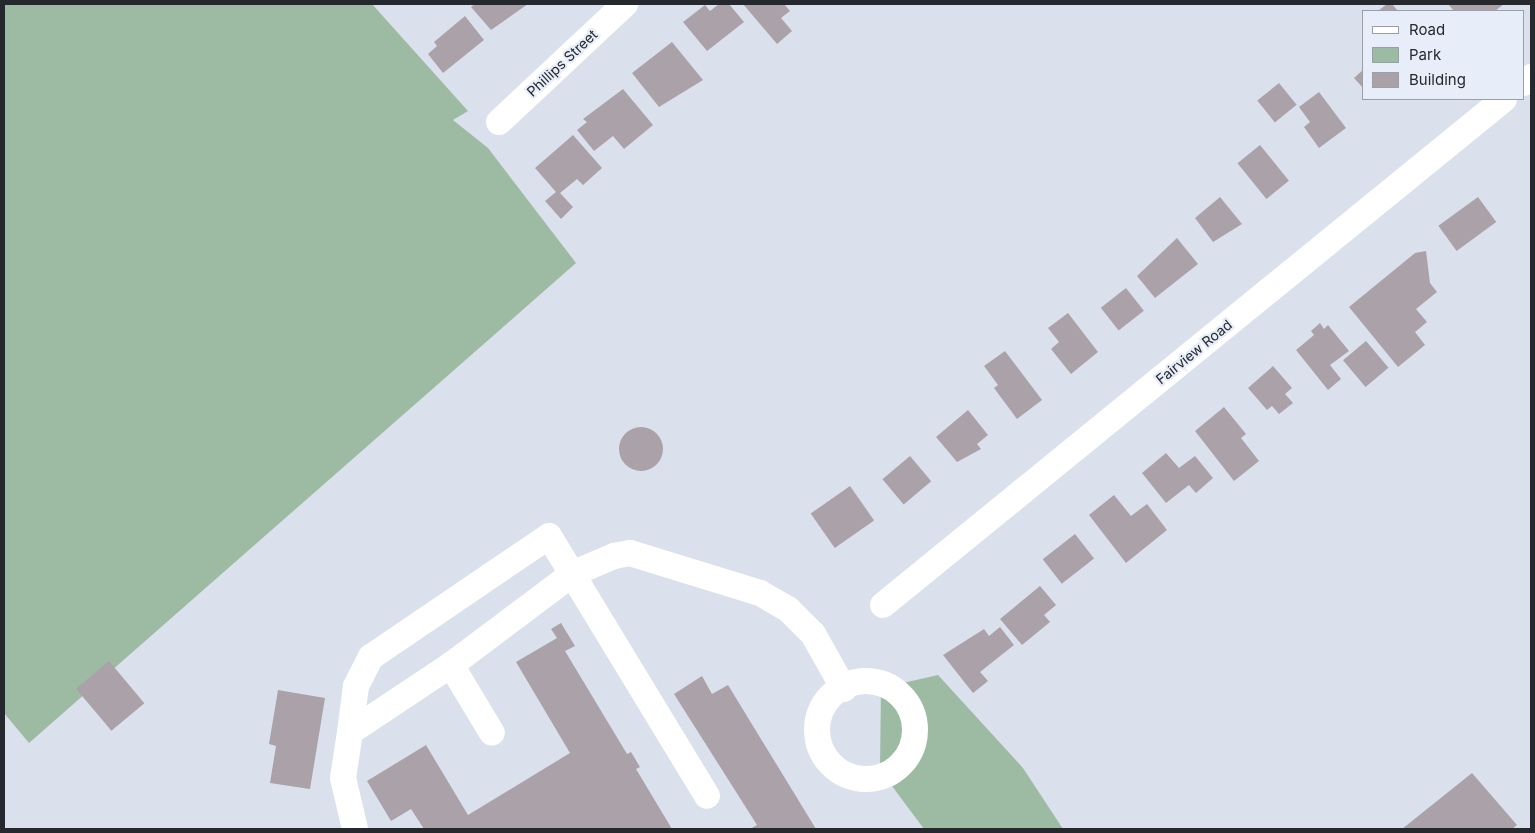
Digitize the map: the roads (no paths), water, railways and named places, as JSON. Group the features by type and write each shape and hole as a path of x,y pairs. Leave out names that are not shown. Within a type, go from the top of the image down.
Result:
{"street":[{"name":"Phillips Street","path":"499,122 625,4"},
{"name":"Fairview Road","path":"883,605 1503,100"},
{"path":"355,829 343,778 356,686 371,657 549,536 707,796"},
{"path":"350,732 451,665 572,574 630,553 760,593 788,609 812,634 844,689"},
{"path":"451,665 492,733"}]}
